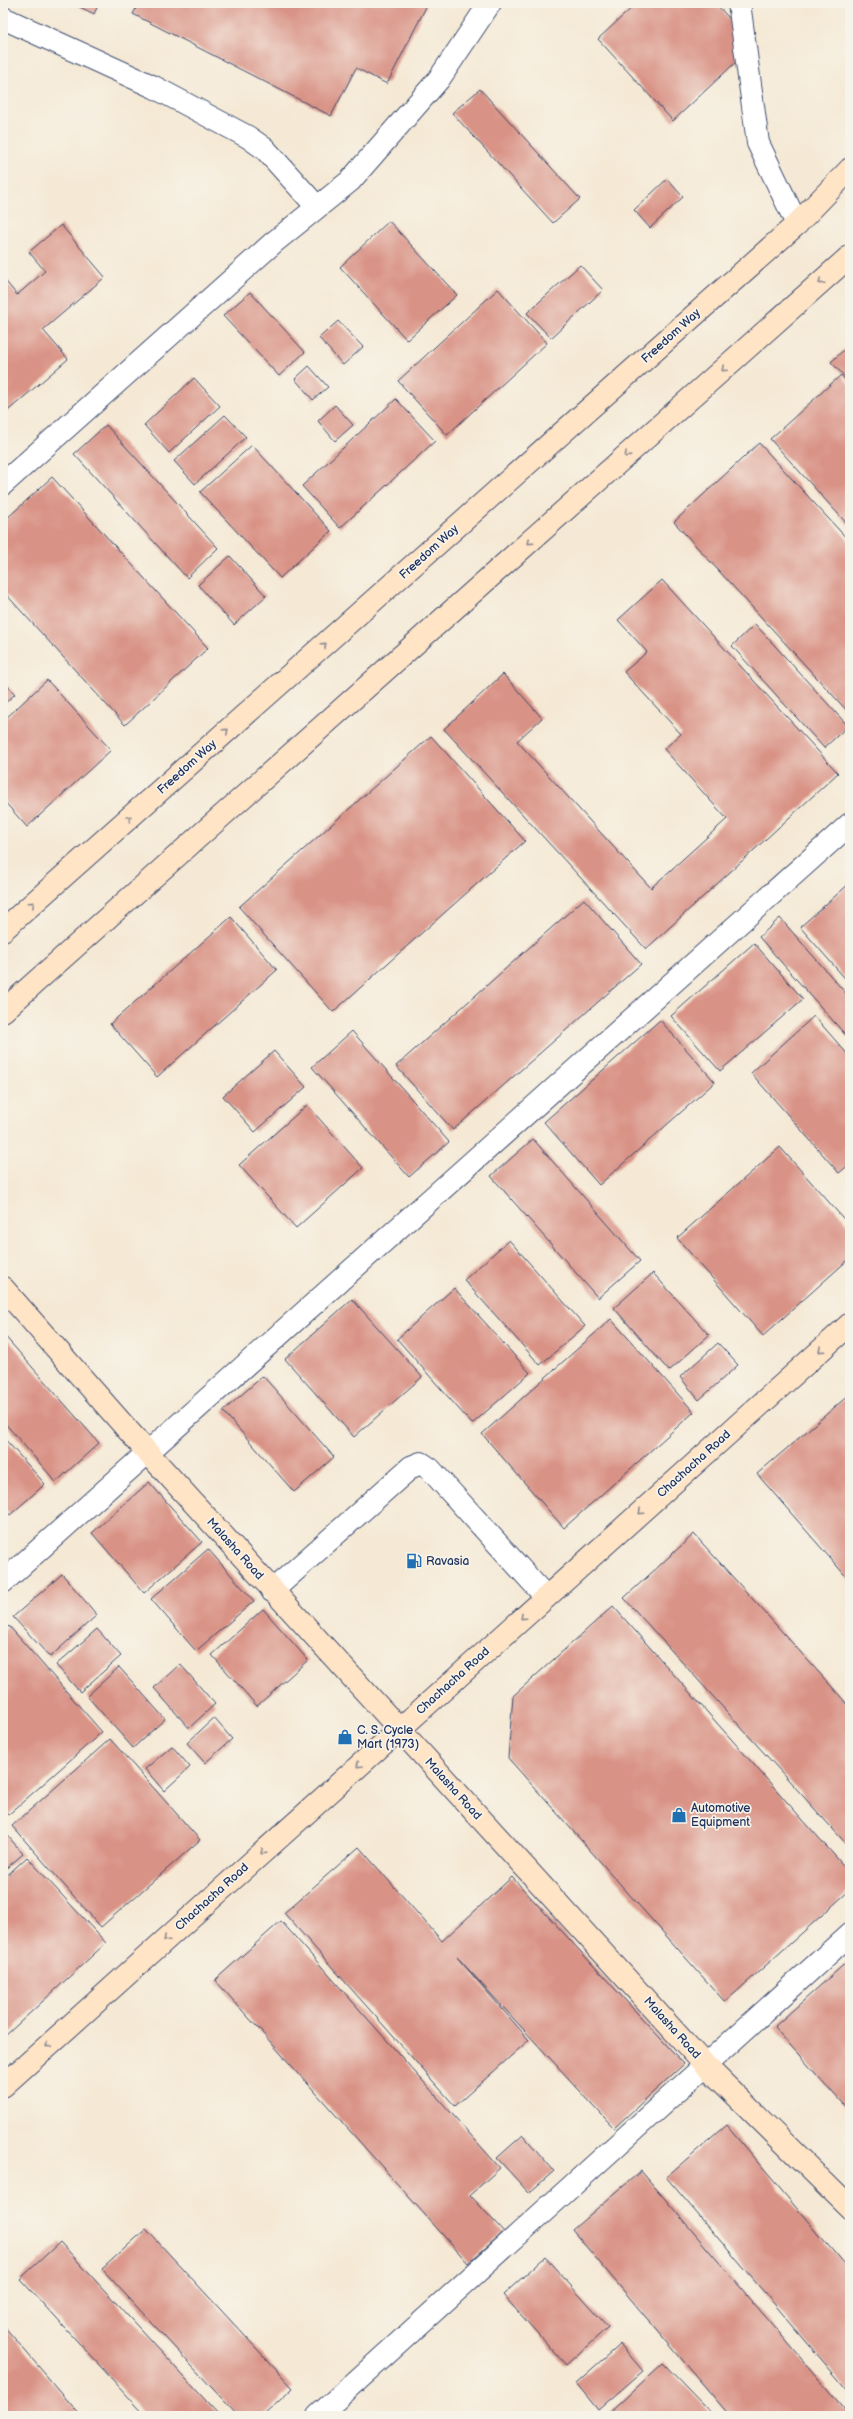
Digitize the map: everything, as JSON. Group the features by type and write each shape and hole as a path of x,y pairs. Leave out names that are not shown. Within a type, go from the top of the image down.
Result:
{"street":[{"name":"Freedom Way","path":"3,930 797,224 850,168"},
{"path":"3,1011 850,256"},
{"name":"Malasha Road","path":"3,1288 272,1591 706,2065 850,2208"},
{"name":"Chachacha Road","path":"3,2086 850,1324"}],"lane":[{"path":"3,484 273,243 350,181 439,79 490,3"},
{"path":"739,3 758,143 797,224"},
{"path":"3,18 154,87 248,137 265,149 317,208"},
{"path":"3,1582 850,824"},
{"path":"272,1591 411,1467 421,1463 430,1469 546,1597"},
{"path":"318,2416 850,1934"}],"building":[{"path":"72,3 99,3 94,14"},
{"path":"139,3 428,3 387,84 356,68 331,116 133,14"},
{"path":"637,3 715,3 754,45 673,121 598,39"},
{"path":"480,89 580,199 553,223 452,113"},
{"path":"667,179 683,197 650,228 634,210"},
{"path":"389,221 457,295 407,340 340,267"},
{"path":"61,225 105,277 43,330 68,359 3,415 3,278 17,295 45,271 29,252"},
{"path":"580,265 603,290 551,338 527,313"},
{"path":"498,289 547,343 447,435 398,381"},
{"path":"250,292 305,352 279,376 223,316"},
{"path":"338,321 363,347 343,365 319,338"},
{"path":"850,344 850,382 831,362"},
{"path":"309,366 328,387 313,400 295,379"},
{"path":"841,375 850,385 850,527 770,439"},
{"path":"194,378 220,406 169,453 144,425"},
{"path":"396,399 435,441 340,528 302,486"},
{"path":"335,405 353,425 335,441 318,421"},
{"path":"225,415 246,437 195,484 174,461"},
{"path":"106,425 218,548 187,578 74,454"},
{"path":"759,443 850,542 850,714 674,522"},
{"path":"252,445 331,531 280,578 200,492"},
{"path":"52,477 208,648 125,725 3,591 3,522"},
{"path":"230,556 266,596 234,625 198,585"},
{"path":"662,580 838,773 646,949 444,729 503,674 542,718 517,741 651,888 727,819 664,749 681,734 624,672 647,652 618,620"},
{"path":"755,624 848,726 824,748 732,646"},
{"path":"47,680 111,750 27,827 3,800 3,721"},
{"path":"3,681 15,694 3,705"},
{"path":"431,736 525,841 333,1012 239,907"},
{"path":"850,883 850,984 800,927"},
{"path":"584,899 641,964 453,1130 396,1066"},
{"path":"231,917 277,970 157,1077 110,1024"},
{"path":"780,918 850,998 850,1040 759,937"},
{"path":"754,943 803,999 720,1071 671,1016"},
{"path":"814,1016 850,1057 850,1164 839,1173 751,1073"},
{"path":"660,1020 715,1082 599,1185 544,1122"},
{"path":"352,1031 449,1142 409,1177 312,1067"},
{"path":"274,1051 306,1087 255,1132 223,1096"},
{"path":"307,1105 363,1168 296,1228 239,1165"},
{"path":"533,1139 640,1261 598,1298 491,1176"},
{"path":"780,1147 850,1226 850,1258 763,1336 677,1238"},
{"path":"509,1240 585,1326 540,1365 464,1280"},
{"path":"653,1273 709,1335 669,1371 614,1308"},
{"path":"454,1288 530,1373 472,1424 397,1339"},
{"path":"352,1299 422,1377 354,1437 285,1359"},
{"path":"611,1319 694,1412 564,1528 482,1434"},
{"path":"3,1334 99,1443 56,1482 3,1421"},
{"path":"718,1343 738,1365 699,1400 680,1377"},
{"path":"263,1376 334,1457 294,1492 223,1411"},
{"path":"850,1394 850,1581 757,1474"},
{"path":"3,1437 45,1484 10,1515 3,1507"},
{"path":"149,1482 202,1542 144,1593 92,1533"},
{"path":"694,1534 850,1707 850,1848 624,1598"},
{"path":"208,1549 254,1601 196,1651 151,1599"},
{"path":"62,1574 97,1615 50,1657 13,1617"},
{"name":"Automotive Equipment","path":"613,1606 850,1873 850,1890 725,2002 508,1758 513,1696"},
{"path":"263,1609 308,1660 257,1706 212,1655"},
{"path":"9,1626 102,1732 8,1815 3,1809 3,1631"},
{"path":"97,1629 121,1656 80,1692 56,1665"},
{"path":"180,1664 215,1704 189,1728 154,1688"},
{"path":"119,1667 165,1719 133,1748 87,1696"},
{"path":"214,1718 232,1739 205,1763 187,1743"},
{"path":"110,1739 200,1840 101,1927 12,1826"},
{"path":"172,1746 190,1767 164,1791 145,1769"},
{"path":"3,1830 23,1854 3,1871"},
{"path":"359,1847 442,1941 512,1877 684,2064 614,2128 457,1957 529,2040 455,2106 284,1913"},
{"path":"27,1857 106,1943 4,2037 3,1879"},
{"path":"281,1921 500,2168 470,2195 504,2232 468,2263 215,1980"},
{"path":"850,1959 850,2112 774,2027"},
{"path":"726,2125 850,2271 850,2393 666,2177"},
{"path":"523,2135 554,2171 529,2193 497,2158"},
{"path":"641,2171 846,2411 850,2408 850,2416 730,2416 572,2230"},
{"path":"146,2229 293,2388 263,2416 238,2416 102,2269"},
{"path":"60,2242 220,2416 146,2416 20,2279"},
{"path":"545,2257 608,2327 566,2365 503,2295"},
{"path":"3,2325 81,2416 3,2416"},
{"path":"620,2344 643,2371 598,2410 576,2383"},
{"path":"663,2363 714,2416 606,2416"}],"place":[{"name":"Ravasia","path":"414,1561"},
{"name":"C. S. Cycle Mart (1973)","path":"345,1737"},
{"name":"Automotive Equipment","path":"679,1815"}]}
